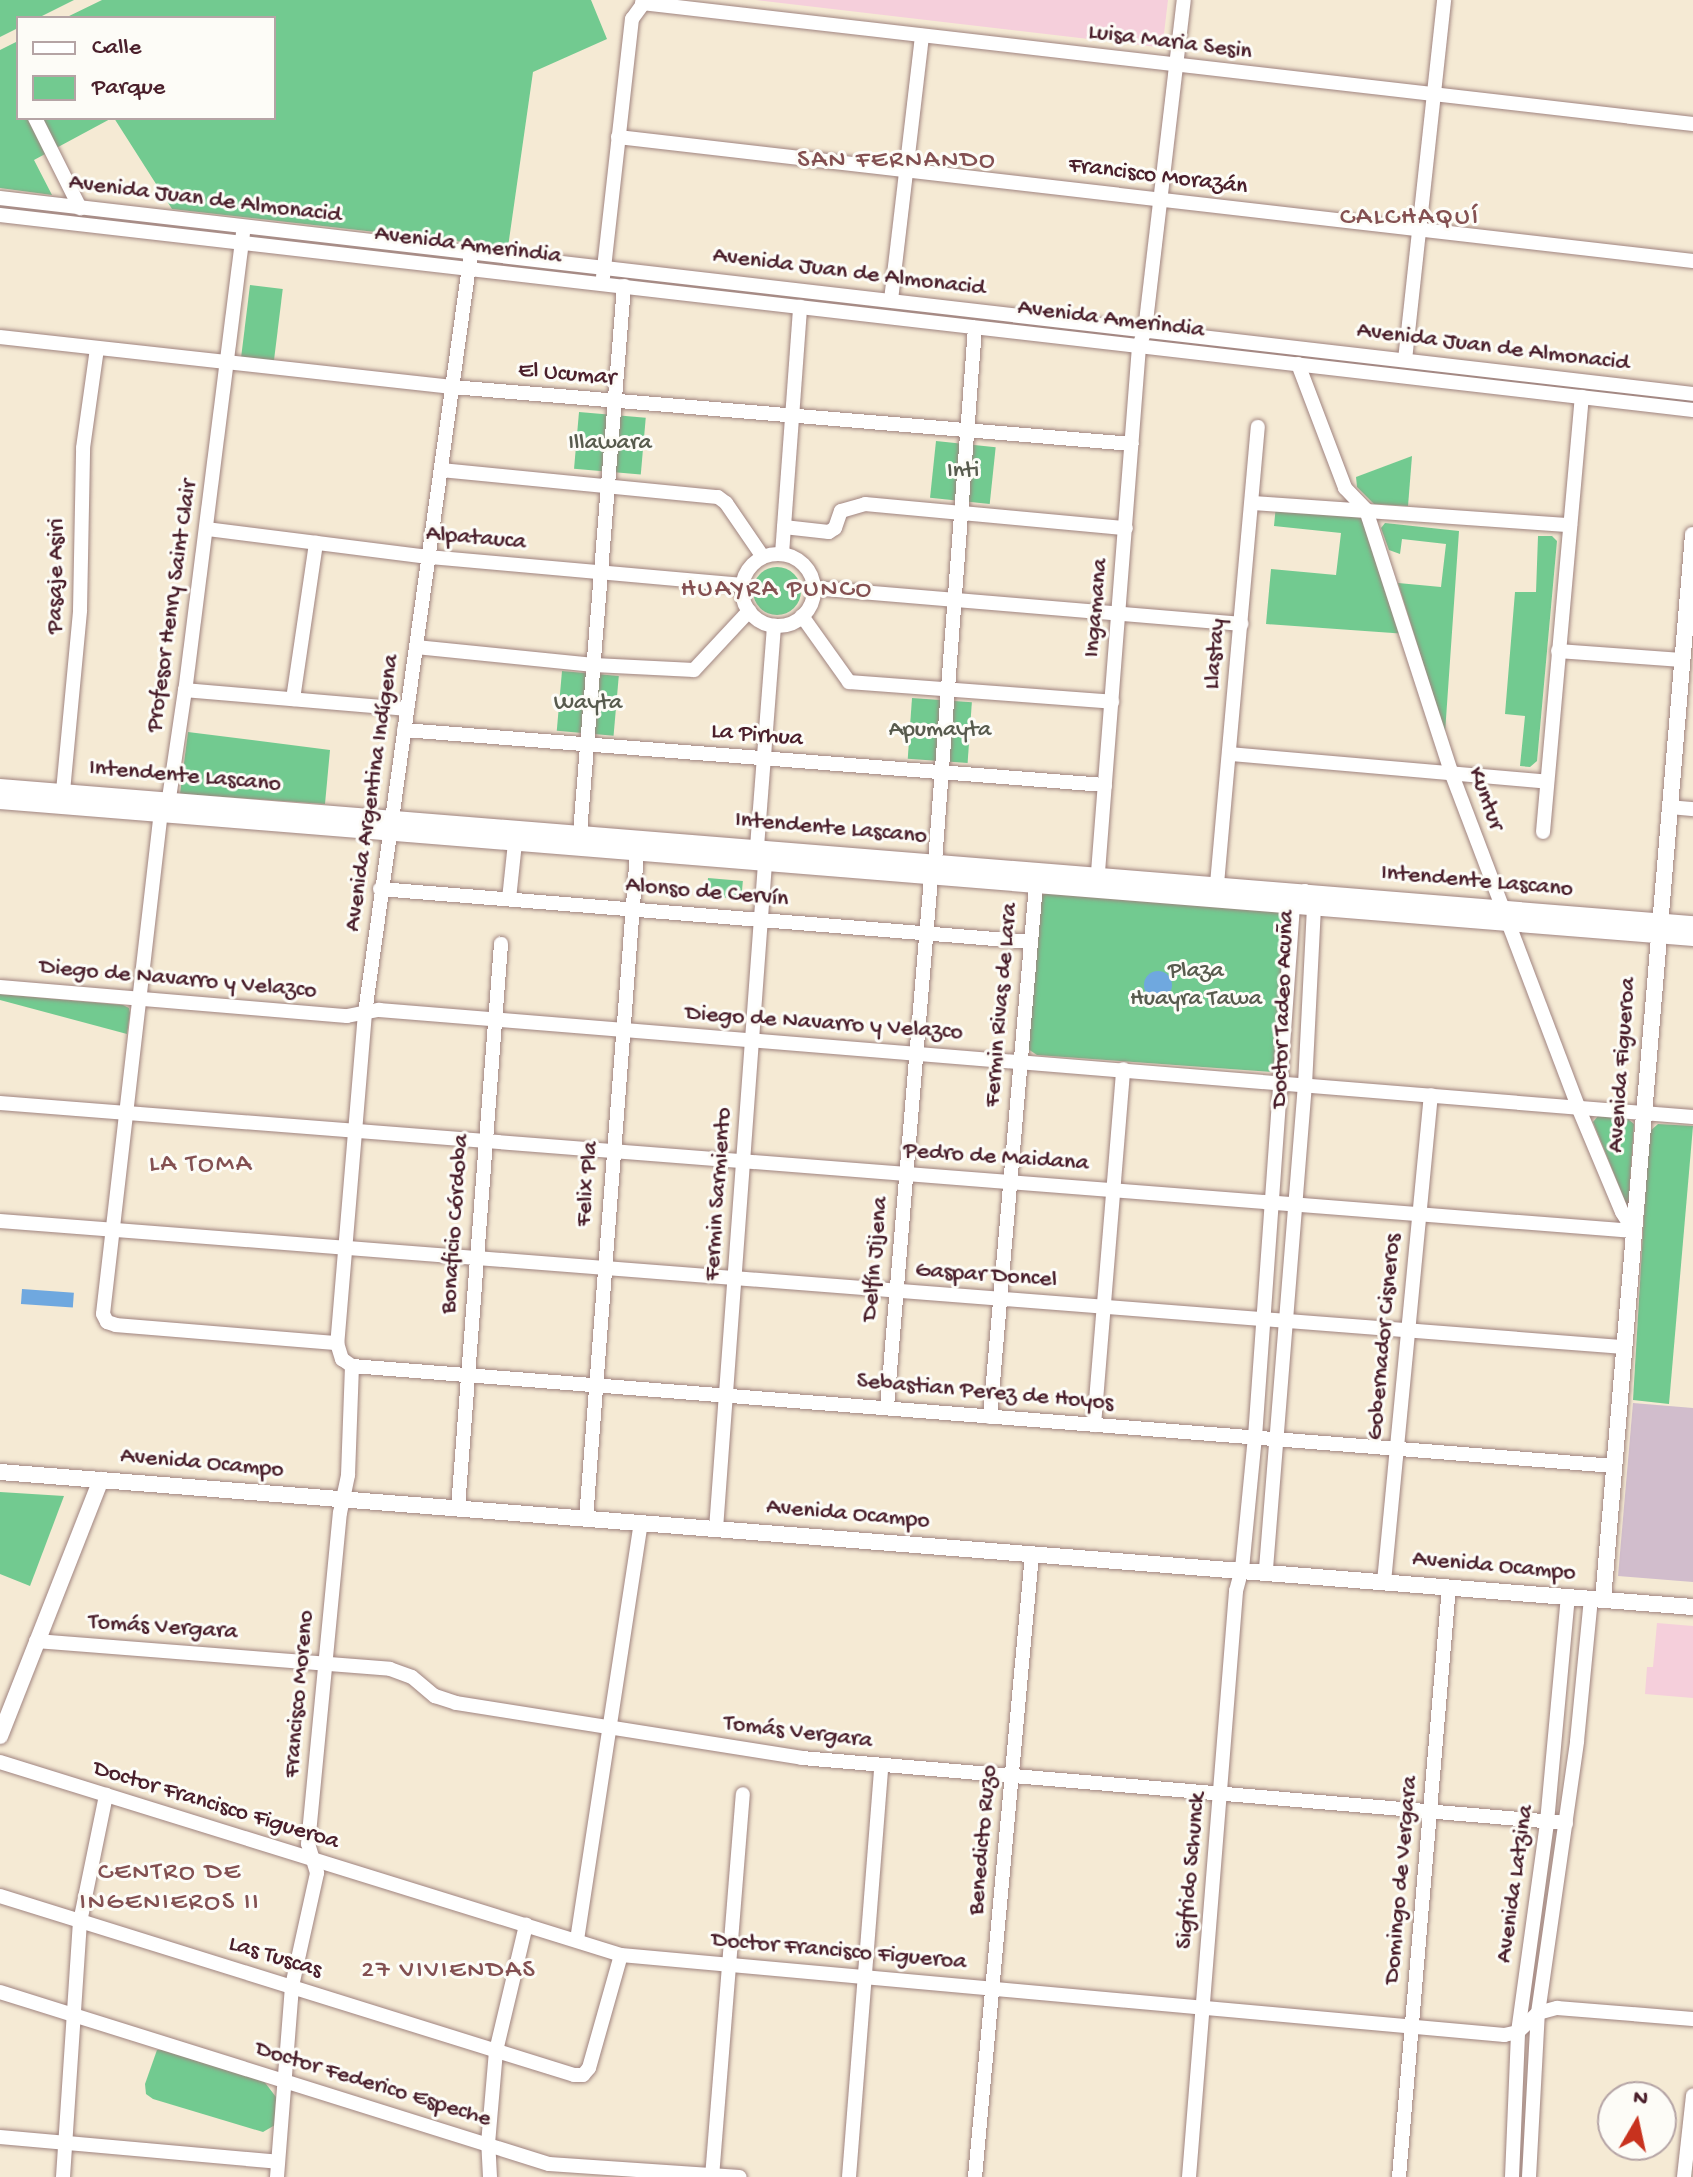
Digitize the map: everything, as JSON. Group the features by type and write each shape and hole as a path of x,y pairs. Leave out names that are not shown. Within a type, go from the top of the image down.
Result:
{"main road":[{"name":"Avenida Figueroa","path":"1597,1599 1615,1466 1693,535"},
{"name":"Intendente Lascano","path":"0,787 63,798 391,826 515,843 765,863 933,869 1097,882 1293,906 1505,915"},
{"name":"Intendente Lascano","path":"0,801 63,798"},
{"name":"Intendente Lascano","path":"391,826 580,833 757,847 1036,885 1097,882 1217,884 1305,891 1505,915 1658,928"},
{"path":"1658,928 1693,924"},
{"path":"1658,928 1693,938"},
{"name":"Avenida Ocampo","path":"0,1472 1693,1607"},
{"path":"0,1736 101,1480"}],"street":[{"name":"Ingamana","path":"1097,882 1139,346 1145,330 1184,0"},
{"path":"1405,360 1444,0"},
{"name":"Luisa Maria Sesin","path":"644,1 1176,66 1693,124"},
{"path":"602,284 632,19 644,1"},
{"path":"891,300 922,36"},
{"path":"36,120 80,208"},
{"name":"Francisco Morazán","path":"618,137 1693,261"},
{"name":"Avenida Juan de Almonacid","path":"0,198 243,226 470,260 604,267 1693,394"},
{"name":"Avenida Amerindia","path":"0,215 242,242 470,260 602,284 1693,410"},
{"name":"Profesor Henry Saint Clair","path":"243,226 207,529 138,999 103,1314 107,1322 337,1343"},
{"name":"Avenida Argentina Indígena","path":"337,1343 365,1013 380,889 470,260"},
{"path":"580,833 624,286"},
{"path":"782,554 800,307"},
{"name":"Delfín Jijena","path":"887,1407 948,690 975,327"},
{"name":"El Ucumar","path":"0,337 452,387 1132,444"},
{"name":"Pasaje Asiri","path":"63,798 80,610 83,448 97,349"},
{"path":"1298,364 1345,488 1366,510"},
{"path":"1543,832 1582,397"},
{"name":"Llastay","path":"1217,884 1258,427"},
{"path":"441,470 718,497 763,557"},
{"path":"1253,503 1570,525"},
{"path":"784,527 829,532 835,528 841,511 865,504 1126,528"},
{"name":"Kuntur","path":"1366,510 1451,772 1578,1107 1622,1212 1634,1231"},
{"name":"Alpatauca","path":"207,529 429,557 742,585"},
{"path":"293,699 316,543"},
{"path":"782,554 807,569 814,588 809,608 802,616 784,625 774,626 749,611 742,585 753,564 763,557 782,554"},
{"path":"814,588 1241,624"},
{"path":"416,647 594,665 694,670 749,611"},
{"path":"802,616 849,682 1112,702"},
{"path":"765,863 757,847 774,626"},
{"path":"1558,651 1682,660"},
{"path":"185,690 407,709"},
{"name":"La Pirhua","path":"404,730 1105,785"},
{"path":"1230,754 1547,782"},
{"path":"1669,807 1693,809"},
{"path":"509,899 515,843"},
{"name":"Felix Pla","path":"586,1519 637,853"},
{"name":"Fermin Sarmiento","path":"716,1529 765,863"},
{"name":"Fermin Rivas de Lara","path":"990,1417 1036,885"},
{"name":"Alonso de Cervín","path":"380,889 1031,942"},
{"name":"Doctor Tadeo Acuña","path":"1242,1569 1274,1202 1293,906 1305,891 1314,907 1305,1084 1266,1571"},
{"name":"Bonaficio Córdoba","path":"458,1508 501,944"},
{"name":"Diego de Navarro y Velazco","path":"0,987 347,1016 379,1010 1693,1117"},
{"path":"1094,1425 1123,1069"},
{"name":"Gobernador Cisneros","path":"1384,1582 1431,1095"},
{"name":"Pedro de Maidana","path":"0,1103 1634,1231"},
{"name":"Gaspar Doncel","path":"0,1221 1624,1347"},
{"path":"337,1343 342,1359 352,1366 348,1475 342,1499"},
{"name":"Sebastian Perez de Hoyos","path":"352,1366 1615,1466"},
{"name":"Francisco Moreno","path":"277,2169 292,1986 317,1873 308,1844 342,1499"},
{"path":"577,1940 641,1523"},
{"name":"Benedicto Ruzo","path":"975,2177 1032,1554"},
{"name":"Sigfrido Schunck","path":"1189,2177 1236,1591 1242,1569"},
{"name":"Domingo de Vergara","path":"1399,2177 1449,1587"},
{"name":"Avenida Latzina","path":"1512,2177 1518,2032 1547,1822 1568,1597"},
{"name":"Avenida Latzina","path":"1529,2177 1538,2013 1597,1599"},
{"name":"Tomás Vergara","path":"36,1641 401,1671 435,1696 456,1703 747,1750 881,1766 1566,1823"},
{"name":"Doctor Francisco Figueroa","path":"0,1762 621,1955 994,1986 1504,2035 1518,2032"},
{"path":"849,2177 881,1766"},
{"path":"712,2176 743,1794"},
{"path":"63,2177 80,1922 106,1795"},
{"name":"Las Tuscas","path":"0,1896 496,2051 583,2075 589,2068 621,1955"},
{"path":"490,2177 488,2144 496,2051 526,1925"},
{"name":"Doctor Federico Espeche","path":"0,1992 569,2167 740,2177"},
{"path":"1518,2032 1538,2013 1557,2008 1693,2019"},
{"path":"1684,2177 1693,2095"},
{"path":"0,2137 277,2169"}],"shaded area":[{"path":"756,0 1168,0 1163,42 1157,47"},
{"path":"1633,1403 1693,1408 1693,1582 1618,1576"},
{"path":"1657,1623 1693,1626 1693,1698 1645,1694 1647,1667 1653,1667"}],"green space":[{"path":"0,0 74,0 42,16 16,16 16,29 0,37"},
{"path":"102,0 591,0 607,39 533,72 508,247 172,209 115,120 276,120 276,16 69,16"},
{"path":"16,42 16,120 108,120 34,160 52,195 0,188 0,50"},
{"path":"250,285 283,289 274,361 241,357"},
{"name":"Illawara","path":"579,412 646,418 641,475 574,469"},
{"name":"Inti","path":"936,441 996,447 990,504 930,498"},
{"path":"1412,456 1408,506 1374,504 1357,487 1356,477"},
{"path":"1276,505 1366,510 1407,634 1266,624 1271,569 1336,575 1341,533 1274,526"},
{"path":"1385,523 1459,531 1445,733 1398,583 1441,587 1446,544 1402,539 1400,554 1389,550 1381,528"},
{"path":"1538,536 1552,536 1557,541 1537,761 1530,767 1520,766 1525,716 1505,714 1515,592 1536,592"},
{"path":"777,567 794,574 801,591 794,608 777,615 760,608 753,591 760,574"},
{"name":"Wayta","path":"562,671 619,676 614,736 557,731"},
{"name":"Apumayta","path":"912,698 972,702 968,763 908,759"},
{"path":"188,732 330,750 325,804 180,794"},
{"path":"708,878 743,881 741,899 706,896"},
{"name":"Plaza Huayra Tawa","path":"1049,892 1282,913 1286,923 1273,1072 1037,1055 1028,1049 1042,895"},
{"path":"0,994 123,1005 129,1008 130,1013 127,1034 0,1000"},
{"path":"1598,1116 1628,1119 1634,1124 1628,1208 1593,1122"},
{"path":"1658,1124 1693,1126 1669,1404 1633,1400 1649,1132"},
{"path":"0,1492 64,1496 30,1586 0,1574"},
{"path":"157,2050 263,2080 276,2097 275,2125 263,2132 153,2099 146,2094 145,2084"}],"water":[{"path":"1158,971 1168,975 1172,985 1168,995 1158,999 1148,995 1144,985 1148,975"},
{"path":"22,1289 74,1293 73,1308 21,1304"}],"district":[{"name":"SAN FERNANDO","path":"897,162"},
{"name":"CALCHAQUÍ","path":"1410,219"},
{"name":"HUAYRA PUNCO","path":"777,591"},
{"name":"LA TOMA","path":"201,1166"},
{"name":"CENTRO DE INGENIEROS II","path":"170,1889"},
{"name":"27 VIVIENDAS","path":"449,1972"}]}
